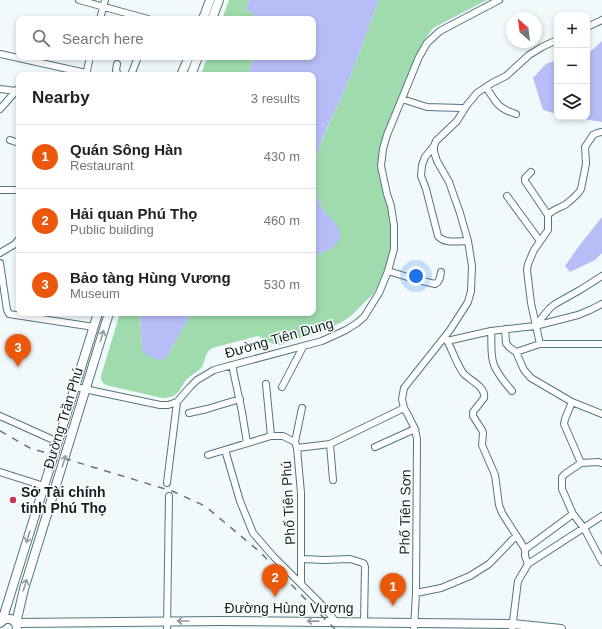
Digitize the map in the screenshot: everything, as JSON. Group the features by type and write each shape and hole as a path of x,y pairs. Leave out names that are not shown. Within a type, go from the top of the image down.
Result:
{"main road":[{"path":"204,16 210,0"},
{"path":"213,16 219,0"},
{"path":"182,72 188,60"},
{"path":"193,72 197,60"},
{"name":"Đường Trần Phú","path":"1,622 97,316"},
{"name":"Đường Trần Phú","path":"16,626 24,589 108,316"},
{"name":"Đường Hùng Vương","path":"1,622 10,618 16,626 364,622 414,626 513,626 561,629"}],"street":[{"path":"79,0 137,16"},
{"path":"101,16 105,0"},
{"name":"Đường Tiên Dung","path":"177,402 197,380 214,370 303,347 346,330 364,317 375,302 379,293 388,271 394,249 390,206 381,166 383,149 387,135 419,57 427,43 440,32 499,0"},
{"path":"590,26 602,20"},
{"path":"468,241 440,240 421,176 422,165 425,157 436,141 461,116 464,109 473,97 492,83 506,76 529,55 554,41"},
{"path":"0,54 16,58"},
{"path":"26,60 77,72"},
{"path":"86,72 89,60"},
{"path":"132,72 137,60"},
{"path":"117,64 117,72"},
{"path":"486,87 500,107 516,114"},
{"path":"0,89 16,89"},
{"path":"0,109 16,90"},
{"path":"402,98 427,107 464,109"},
{"path":"548,215 565,205 581,189 586,164 585,147 593,135 602,132"},
{"path":"10,140 16,142"},
{"path":"434,146 441,170 448,182 460,213 468,241 472,266 470,295 468,302 446,339"},
{"path":"531,172 525,178 525,181 548,215 548,228 534,250 527,270 530,299 540,344"},
{"path":"0,190 16,190"},
{"path":"507,196 540,241"},
{"path":"0,253 16,243"},
{"path":"0,264 7,310 9,314 16,315"},
{"path":"388,271 435,284 440,280 441,272"},
{"path":"535,326 555,304 602,276"},
{"path":"446,339 492,331 535,326 578,315 602,304"},
{"path":"22,316 94,327"},
{"path":"505,330 506,343 516,352 524,370 531,378 572,402 602,414"},
{"path":"492,331 492,357 494,365 503,382 512,391"},
{"path":"446,339 465,375 478,385 484,392 484,398 473,412 473,416 482,430 482,444 495,475 499,505 502,513 525,549 525,556 528,564"},
{"name":"Phố Tiên Sơn","path":"414,626 416,593 418,439 416,429 404,408 402,399 404,388 424,362 446,339"},
{"path":"516,352 540,344 602,344"},
{"path":"282,387 303,347"},
{"path":"232,365 240,399 247,444"},
{"path":"266,384 271,436"},
{"path":"75,387 160,405 168,405 177,402 168,483"},
{"path":"190,413 240,399"},
{"path":"572,402 564,424 581,462"},
{"path":"296,445 302,408"},
{"name":"Phố Tiên Phú","path":"301,584 254,533 240,501 225,450 271,436 283,436 296,445 330,444 404,408"},
{"path":"0,416 58,442"},
{"path":"375,447 416,429"},
{"path":"330,444 333,480"},
{"name":"Phố Tiên Phú","path":"296,445 301,493 301,584"},
{"path":"208,455 225,450"},
{"path":"602,463 581,462 562,477 562,489 573,514 584,528 602,562"},
{"path":"0,472 44,486"},
{"path":"167,625 169,496"},
{"path":"525,549 573,514"},
{"path":"513,626 518,582 528,564 602,516"},
{"path":"416,593 441,588 470,576 489,564 516,536"},
{"path":"302,559 350,559 364,564 364,622"},
{"path":"301,584 322,605 336,622"}],"green space":[{"path":"229,0 249,0 246,9 255,16 223,16"},
{"path":"379,0 487,0 433,28 425,39 409,74 382,149 393,238 383,278 373,294 351,316 340,323 280,345 274,344 258,336 212,348 206,355 202,367 187,379 175,395 168,398 162,398 106,385 102,381 101,376 119,316 140,316 142,349 169,355 190,316 316,316 316,255 332,247 337,241 339,231 337,226 322,208 316,194 316,162 325,134 340,102"},
{"path":"206,60 253,60 249,72 202,72"}],"water":[{"path":"249,0 379,0 349,80 324,134 316,162 316,72 249,72 253,60 316,60 316,16 255,16 246,9"},
{"path":"602,41 602,122 590,120 590,52"},
{"path":"554,61 554,113 543,110 533,78 546,64"},
{"path":"316,194 322,208 339,229 340,239 335,246 316,256"},
{"path":"602,217 602,253 595,260 570,272 565,266"},
{"path":"140,316 190,316 169,355 162,360 158,360 147,355 142,349"}],"railway":[{"path":"0,431 30,448 172,491 205,506 260,552 335,629"}],"place":[{"name":"Bảo tàng Hùng Vương","path":"18,367"},
{"name":"Sở Tài chính tỉnh Phú Thọ","path":"13,500"},
{"name":"Hải quan Phú Thọ","path":"275,597"},
{"name":"Quán Sông Hàn","path":"393,606"}]}
